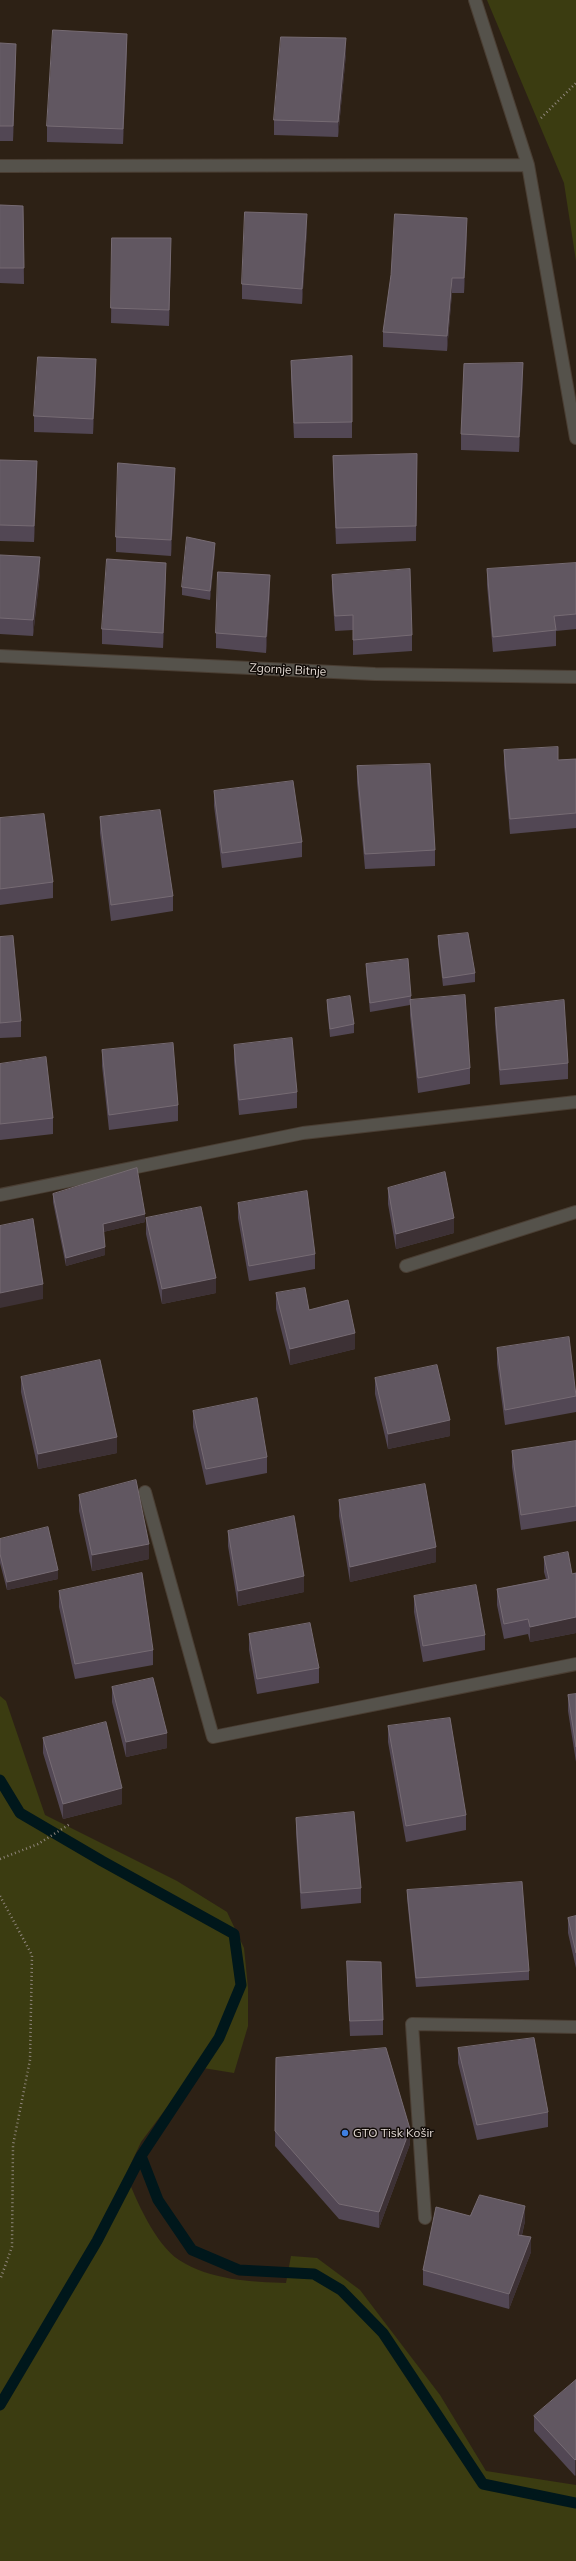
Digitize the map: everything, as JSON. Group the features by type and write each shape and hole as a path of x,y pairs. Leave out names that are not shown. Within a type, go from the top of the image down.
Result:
{"street":[{"path":"476,0 528,165 576,438"},
{"path":"0,166 528,165"},
{"name":"Zgornje Bitnje","path":"0,656 375,674 576,677"},
{"path":"0,1196 303,1133 576,1102"},
{"path":"406,1266 576,1212"},
{"path":"145,1492 214,1737 576,1664"},
{"path":"425,2218 412,2024 576,2027"}],"path":[{"path":"519,140 576,83"},
{"path":"0,1859 38,1844 70,1824"},
{"path":"0,1896 32,1955 30,2060 13,2145 12,2247 0,2280"}],"shaded area":[{"path":"487,0 576,0 576,261 564,183"},
{"path":"0,1696 6,1701 45,1815 177,1881 227,1912 244,1948 248,1988 248,2026 234,2073 197,2067 141,2142 126,2174 135,2196 154,2233 170,2253 179,2260 191,2267 217,2276 245,2281 286,2283 291,2256 317,2258 360,2290 440,2395 486,2471 576,2485 576,2561 0,2561"}],"building":[{"path":"53,30 127,34 123,129 47,126"},
{"path":"281,37 346,38 338,122 274,120"},
{"path":"0,43 16,44 13,126 0,126"},
{"path":"0,205 23,206 24,268 0,268"},
{"path":"245,212 307,214 302,289 242,284"},
{"path":"395,214 467,218 464,278 452,278 447,336 383,332 391,275"},
{"path":"112,238 171,238 169,310 111,308"},
{"path":"352,356 352,422 294,423 291,361"},
{"path":"38,357 96,359 93,419 34,416"},
{"path":"523,363 519,437 461,434 464,364"},
{"path":"417,454 416,526 336,528 333,456"},
{"path":"0,460 37,461 34,526 0,525"},
{"path":"118,463 175,468 171,540 116,537"},
{"path":"187,537 215,543 210,591 182,587"},
{"path":"0,555 40,557 33,620 0,618"},
{"path":"107,559 166,563 163,633 102,629"},
{"path":"576,563 576,614 554,616 556,630 493,637 487,569"},
{"path":"410,569 412,635 353,640 353,615 335,616 332,575"},
{"path":"218,572 270,575 266,637 216,633"},
{"path":"558,747 558,760 576,759 576,813 510,819 504,750"},
{"path":"430,764 435,850 365,854 357,766"},
{"path":"293,781 302,842 222,853 214,791"},
{"path":"160,810 173,896 111,905 100,817"},
{"path":"44,814 53,882 0,889 0,818"},
{"path":"468,933 475,973 443,978 438,936"},
{"path":"13,936 21,1021 0,1023 0,937"},
{"path":"408,959 411,996 370,1003 366,964"},
{"path":"465,995 470,1068 418,1078 410,1000"},
{"path":"350,996 354,1024 330,1029 327,1000"},
{"path":"564,1000 568,1063 500,1070 495,1008"},
{"path":"292,1038 297,1092 239,1100 234,1045"},
{"path":"173,1043 178,1105 109,1115 102,1050"},
{"path":"46,1057 53,1118 0,1124 0,1064"},
{"path":"137,1168 145,1214 103,1224 105,1247 66,1258 53,1194"},
{"path":"445,1172 454,1218 396,1234 388,1188"},
{"path":"307,1191 315,1254 249,1266 238,1203"},
{"path":"201,1207 216,1278 162,1289 146,1218"},
{"path":"33,1219 43,1284 0,1293 0,1226"},
{"path":"305,1288 309,1310 348,1300 355,1333 290,1349 276,1293"},
{"path":"569,1337 576,1396 505,1410 497,1348"},
{"path":"100,1360 117,1437 38,1454 21,1377"},
{"path":"437,1365 450,1420 388,1434 375,1378"},
{"path":"257,1398 267,1457 206,1469 193,1411"},
{"path":"576,1441 576,1506 521,1515 512,1451"},
{"path":"136,1480 149,1544 92,1555 79,1495"},
{"path":"425,1484 436,1547 350,1567 339,1500"},
{"path":"294,1516 304,1576 238,1591 228,1531"},
{"path":"48,1527 58,1570 7,1582 0,1554 0,1539"},
{"path":"568,1552 572,1574 576,1573 576,1617 530,1627 528,1619 504,1624 497,1589 549,1579 544,1557"},
{"path":"142,1573 153,1650 75,1664 59,1591"},
{"path":"476,1585 485,1635 423,1646 414,1596"},
{"path":"310,1623 319,1668 257,1679 249,1634"},
{"path":"153,1678 167,1733 126,1742 112,1687"},
{"path":"576,1694 576,1747 568,1695"},
{"path":"450,1718 466,1815 406,1826 388,1726"},
{"path":"106,1722 122,1788 63,1804 43,1738"},
{"path":"354,1812 361,1888 301,1893 296,1818"},
{"path":"522,1882 529,1971 416,1978 407,1890"},
{"path":"576,1916 576,1953 568,1918"},
{"path":"347,1961 381,1962 383,2020 350,2021"},
{"path":"534,2038 548,2112 477,2125 458,2048"},
{"path":"386,2048 410,2129 379,2212 339,2204 275,2131 276,2058"},
{"path":"480,2195 525,2206 518,2235 531,2237 509,2294 423,2270 436,2207 470,2216"},
{"path":"576,2380 576,2459 575,2460 534,2416"}],"waterway":[{"path":"0,1780 20,1813 102,1861 234,1934 241,1985 219,2038 141,2156 97,2241 0,2405"},
{"path":"141,2156 158,2200 192,2250 239,2270 314,2274 341,2290 383,2333 483,2484 576,2503"}],"place":[{"name":"GTO Tisk Košir","path":"345,2133"}]}
